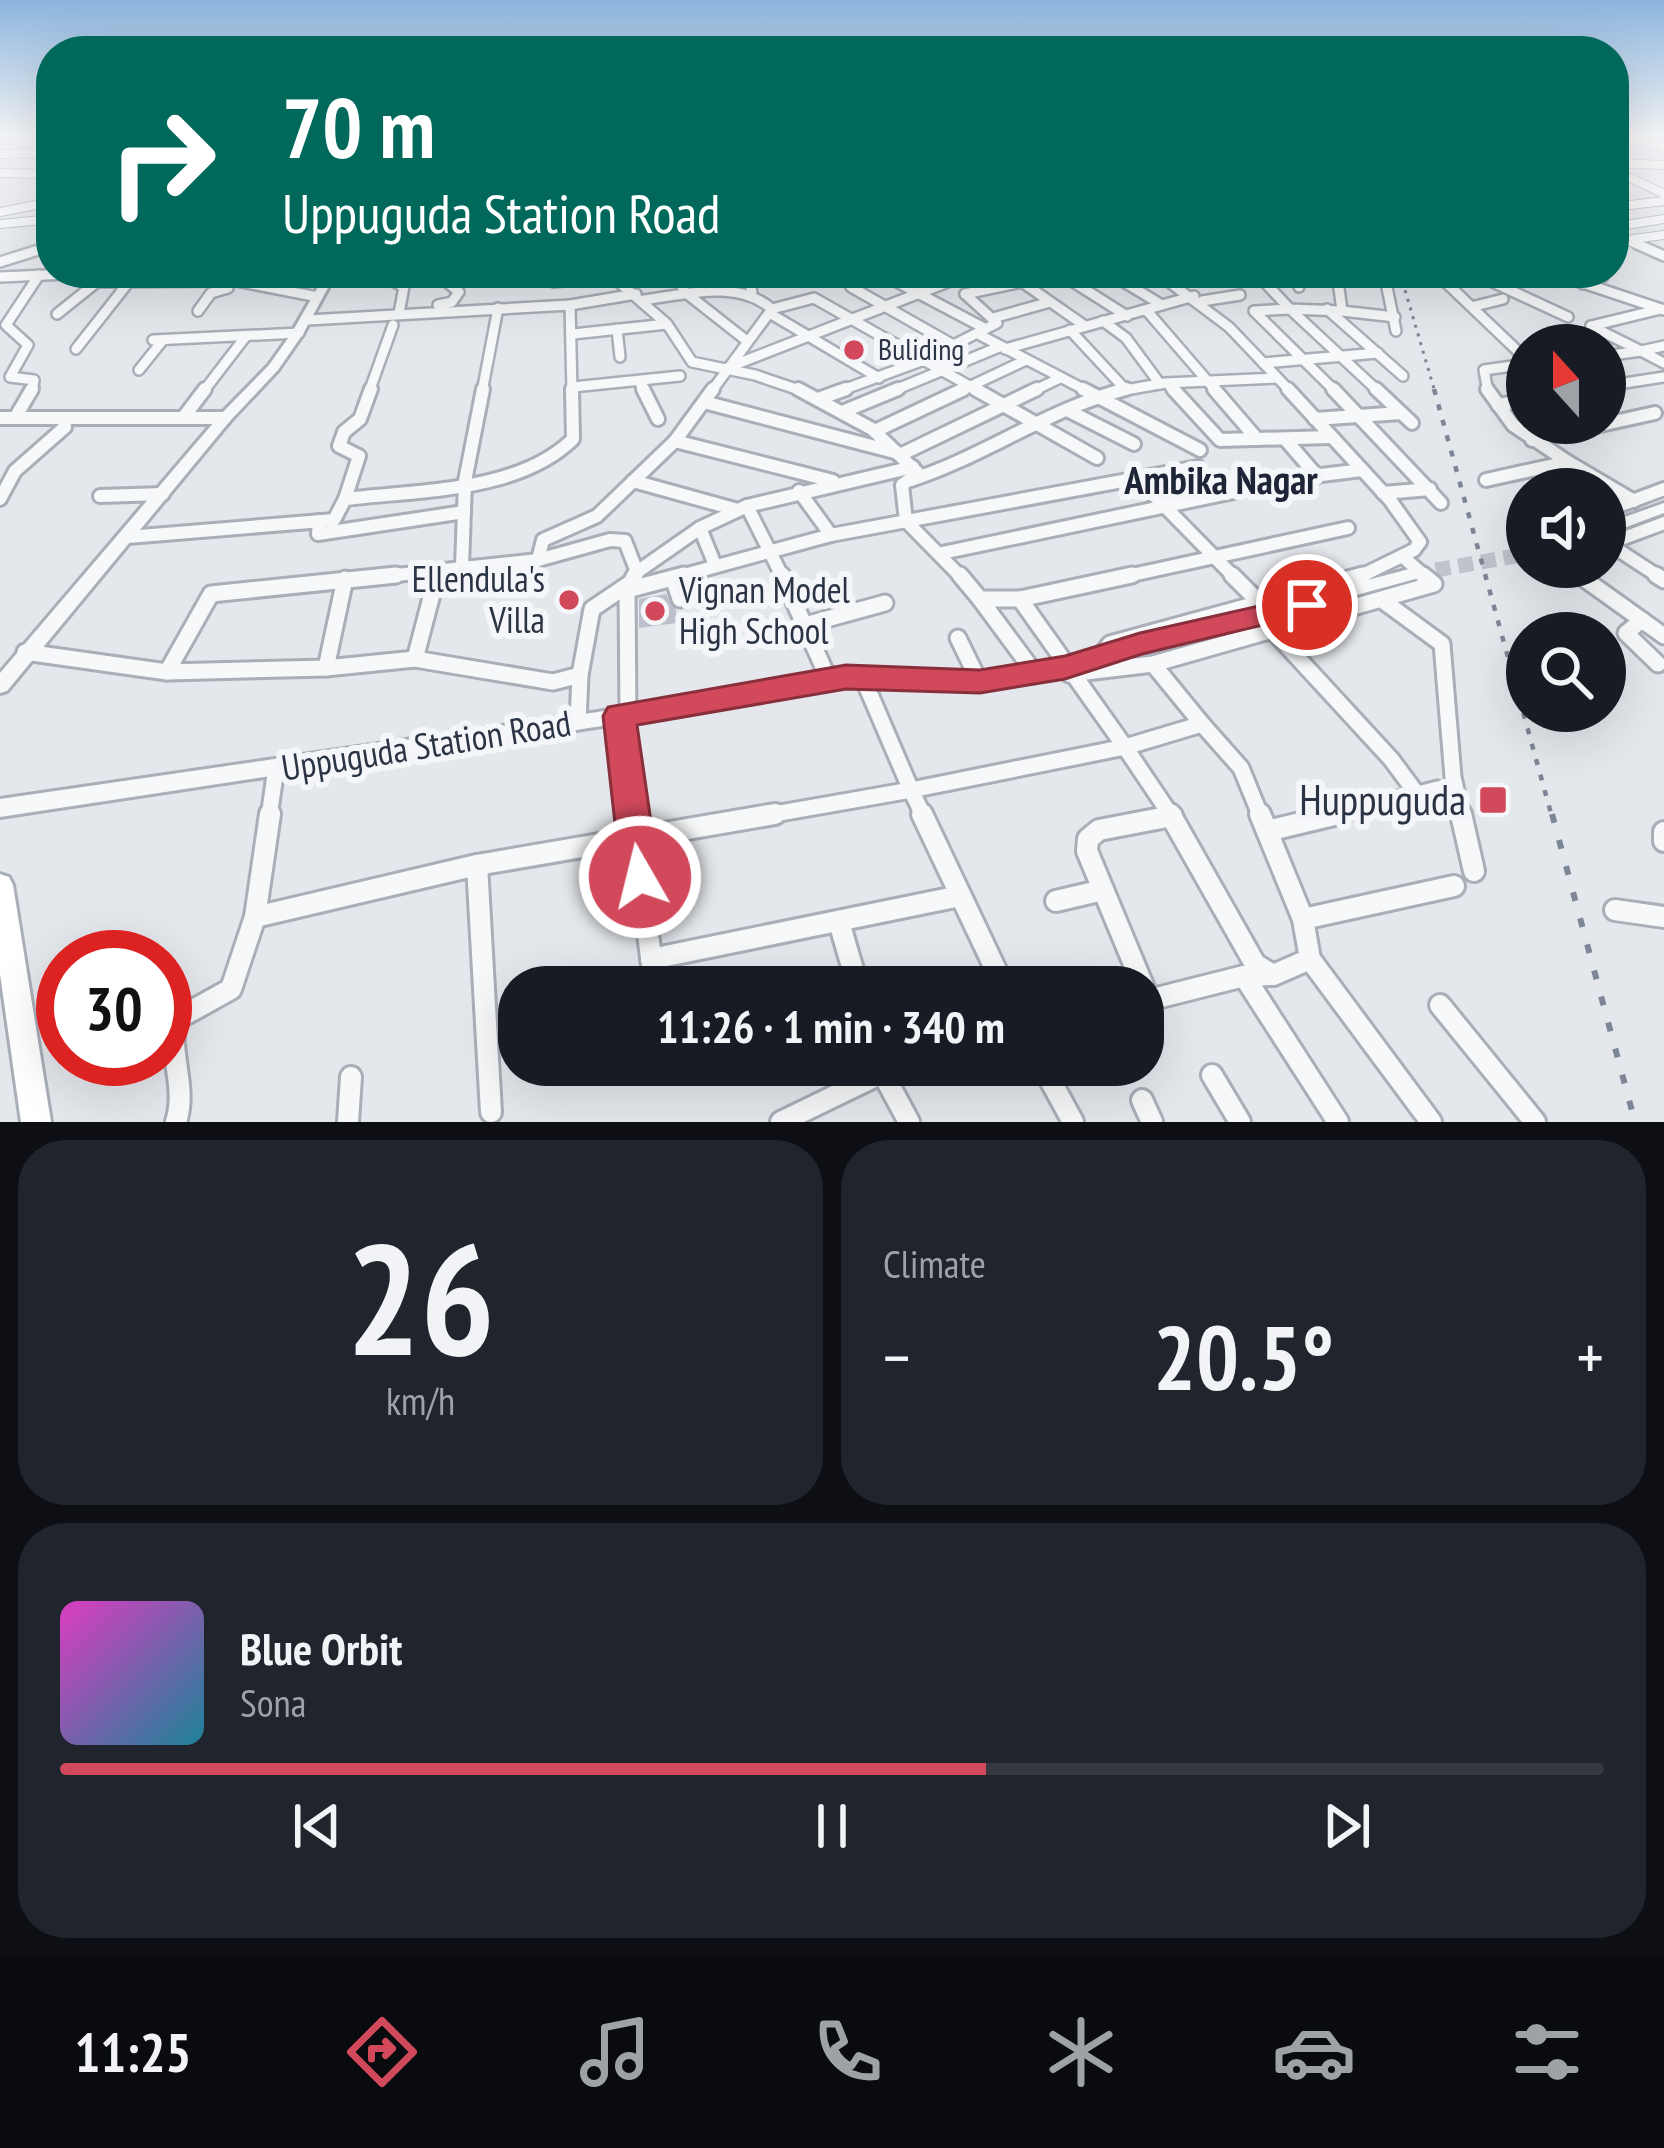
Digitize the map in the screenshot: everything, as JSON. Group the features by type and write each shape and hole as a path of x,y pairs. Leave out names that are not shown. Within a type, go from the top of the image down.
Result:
{"main road":[{"path":"0,885 5,958 36,1122"}],"street":[{"path":"1629,205 1664,197"},
{"path":"1,215 36,203"},
{"path":"1,215 36,219"},
{"path":"1629,227 1664,219"},
{"path":"1629,240 1664,235"},
{"path":"1629,241 1664,255"},
{"path":"1629,248 1641,246"},
{"path":"0,251 36,247"},
{"path":"0,262 36,250"},
{"path":"0,277 36,275"},
{"path":"15,418 31,395 34,380 10,377 28,345 6,325 36,280"},
{"path":"57,314 86,288"},
{"path":"76,349 124,288"},
{"path":"198,311 214,292 234,288"},
{"path":"282,288 318,297"},
{"path":"0,686 225,418 268,380 323,288"},
{"path":"128,537 334,520 359,457 339,446 344,432 360,419 401,315 404,288"},
{"path":"401,315 457,299 458,288"},
{"path":"139,370 158,340 246,336 401,315 570,305 636,288"},
{"path":"641,288 692,362 789,383 875,431 902,454 918,473 902,485 907,521 942,553 1034,672"},
{"path":"648,288 752,292"},
{"path":"683,288 747,341"},
{"path":"726,288 728,293"},
{"path":"751,288 772,312 879,378"},
{"path":"853,288 955,346"},
{"path":"909,288 986,327"},
{"path":"728,367 932,288"},
{"path":"994,288 965,294 1002,348 1200,450"},
{"path":"1030,288 1085,326"},
{"path":"1085,288 1126,316"},
{"path":"1134,288 1162,305"},
{"path":"1100,657 1110,644 1407,565 1420,542 1383,493 1263,362 1183,288"},
{"path":"1270,288 1406,418 1315,419"},
{"path":"1338,288 1342,311"},
{"path":"1388,288 1396,331"},
{"path":"1455,288 1506,342"},
{"path":"1506,288 1568,317"},
{"path":"1595,288 1663,310"},
{"path":"842,412 1002,348 1162,305 1240,295"},
{"path":"538,560 543,540 598,517 676,441 772,312 814,298 1096,458"},
{"path":"1475,306 1503,299"},
{"path":"821,398 924,360 986,327 1049,302"},
{"path":"345,500 527,469 564,452 573,439 570,305"},
{"path":"462,567 465,481 498,308"},
{"path":"1328,309 1402,376"},
{"path":"1395,317 1328,309 1254,311 1442,503"},
{"path":"1663,310 1591,326 1664,363"},
{"path":"1148,312 1257,440"},
{"path":"1103,321 1126,338 1220,440 1331,437"},
{"path":"573,334 667,324"},
{"path":"617,329 620,357"},
{"path":"1070,330 1124,388"},
{"path":"1496,333 1506,333"},
{"path":"182,418 246,336"},
{"path":"1626,353 1664,346"},
{"path":"1263,362 1378,353"},
{"path":"875,431 1026,360"},
{"path":"1506,366 1484,370 1484,383 1506,412"},
{"path":"573,387 680,376"},
{"path":"906,481 943,472 1033,425 1124,388 1277,377"},
{"path":"1626,383 1664,377"},
{"path":"704,402 902,454 1060,378"},
{"path":"639,382 658,419"},
{"path":"1498,404 1506,403"},
{"path":"1067,410 1134,445"},
{"path":"1626,419 1655,413"},
{"path":"0,418 225,418"},
{"path":"0,500 15,471 65,427 63,418"},
{"path":"1285,439 1317,476"},
{"path":"676,441 840,482"},
{"path":"1539,444 1634,501"},
{"path":"1486,480 1568,462"},
{"path":"578,722 580,675 592,609 700,528 742,508 913,467"},
{"path":"631,582 673,578 831,536 1198,467"},
{"path":"942,553 1362,470"},
{"path":"1137,478 1263,606"},
{"path":"633,481 742,508 772,552 829,680"},
{"path":"1383,493 1430,489"},
{"path":"1626,504 1664,489"},
{"path":"799,491 831,536"},
{"path":"100,496 163,494"},
{"path":"1626,529 1664,508"},
{"path":"319,521 318,534 464,512"},
{"path":"1626,535 1661,527"},
{"path":"700,528 715,565"},
{"path":"980,599 1020,599 1348,528"},
{"path":"167,672 211,594 538,560 610,540 625,541 631,582 623,716 652,966"},
{"path":"1626,554 1664,580"},
{"path":"1067,670 1153,664 1434,584 1407,565"},
{"name":"Uppuguda Station Road","path":"0,808 623,716 829,680 980,681 1067,670 1407,565"},
{"path":"415,659 438,569"},
{"path":"673,578 680,599"},
{"path":"326,668 344,579"},
{"path":"1597,588 1664,636"},
{"path":"1020,599 1172,816 1255,964 1273,975"},
{"path":"1382,600 1442,644 1454,777 1474,871"},
{"path":"805,625 885,604"},
{"path":"1642,620 1626,634 1658,664"},
{"path":"1275,633 1391,759 1417,794"},
{"path":"958,638 980,681"},
{"path":"25,652 167,672 326,668 415,659 553,682 580,675"},
{"path":"1153,664 1241,768 1303,919 1310,959 1431,1122"},
{"path":"863,678 994,966"},
{"path":"255,916 477,865 911,790 1125,747 1202,724"},
{"path":"192,1009 231,989 255,916 276,768"},
{"path":"1267,831 1438,789"},
{"path":"1132,966 1087,850 1088,839 1099,830 1172,816"},
{"path":"1664,832 1664,842"},
{"path":"477,865 491,1112"},
{"path":"1303,919 1454,886"},
{"path":"1056,901 1102,890"},
{"path":"651,959 960,896"},
{"path":"1615,910 1664,917"},
{"path":"839,922 852,966"},
{"path":"1164,996 1244,976 1273,975 1310,959"},
{"path":"1244,976 1337,1122"},
{"path":"1440,1005 1535,1122"},
{"path":"1212,1075 1240,1122"},
{"path":"348,1122 351,1077"},
{"path":"176,1122 183,1106 179,1086"},
{"path":"781,1122 849,1086"},
{"path":"890,1086 909,1122"},
{"path":"1053,1086 1073,1122"}],"building":[{"name":"Vignan Model High School","path":"666,594 676,610 676,623 639,628 639,599"}],"tunnel":[{"path":"1413,574 1506,558"}],"railway":[{"path":"1404,288 1435,392"},
{"path":"1434,389 1552,817"},
{"path":"1552,814 1635,1122"}],"place":[{"name":"Buliding","path":"854,350"},
{"name":"Ellendula's Villa","path":"569,600"},
{"name":"Vignan Model High School","path":"655,611"},
{"name":"Huppuguda","path":"1493,800"}],"district":[{"name":"Ambika Nagar","path":"1221,480"}],"route":[{"path":"640,877 619,716 846,677 980,681 1065,667 1140,644 1307,605"}]}
